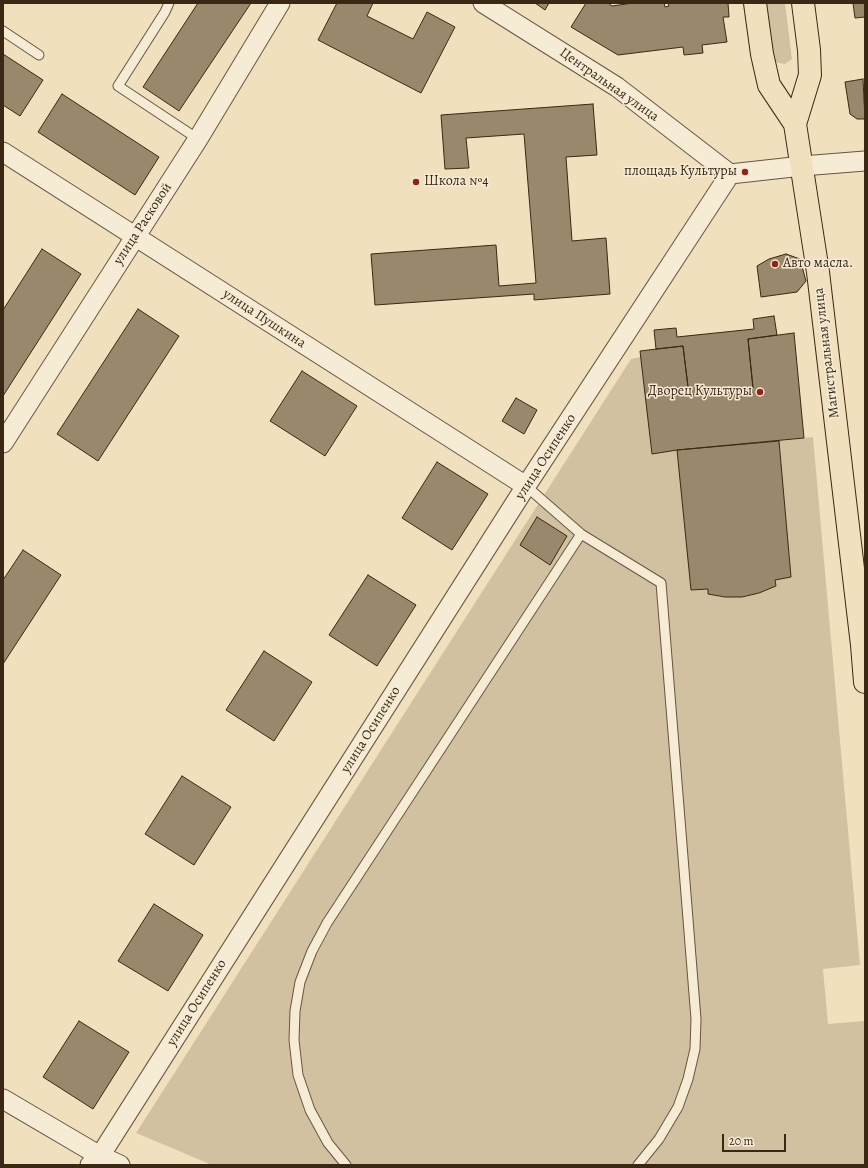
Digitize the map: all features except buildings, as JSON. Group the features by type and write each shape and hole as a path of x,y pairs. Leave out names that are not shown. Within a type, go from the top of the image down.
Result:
{"main road":[{"path":"755,3 762,54 769,85 795,124"},
{"name":"Магистральная улица","path":"803,3 809,50 810,75 795,124 818,272 865,682"}],"street":[{"name":"улица Расковой","path":"3,443 198,139 280,3"},
{"name":"Центральная улица","path":"484,3 617,87 730,174"},
{"name":"улица Пушкина","path":"3,152 526,486"},
{"path":"730,174 865,161"},
{"name":"улица Осипенко","path":"98,1162 526,486 730,174"},
{"path":"3,1099 98,1162 120,1165"}],"lane":[{"path":"169,3 165,12 118,86 198,139"},
{"path":"3,31 39,55"},
{"path":"526,486 581,534 661,582 696,1019 695,1049 688,1079 678,1107 659,1139 638,1165"},
{"path":"346,1165 328,1143 310,1110 298,1075 294,1040 295,1011 300,982 312,951 327,923 581,534"}],"shaded area":[{"path":"767,3 785,3 792,59 785,64 774,62"},
{"path":"641,357 652,453 677,450 691,590 708,589 708,594 725,597 742,597 759,593 776,586 775,580 791,577 779,441 813,437 860,965 823,969 828,1024 864,1021 865,1165 212,1165 136,1133 631,359"}],"place":[{"name":"площадь Культуры","path":"745,172"},
{"name":"Школа №4","path":"416,182"},
{"name":"Авто масла.","path":"775,264"},
{"name":"Дворец Культуры","path":"760,392"}]}
